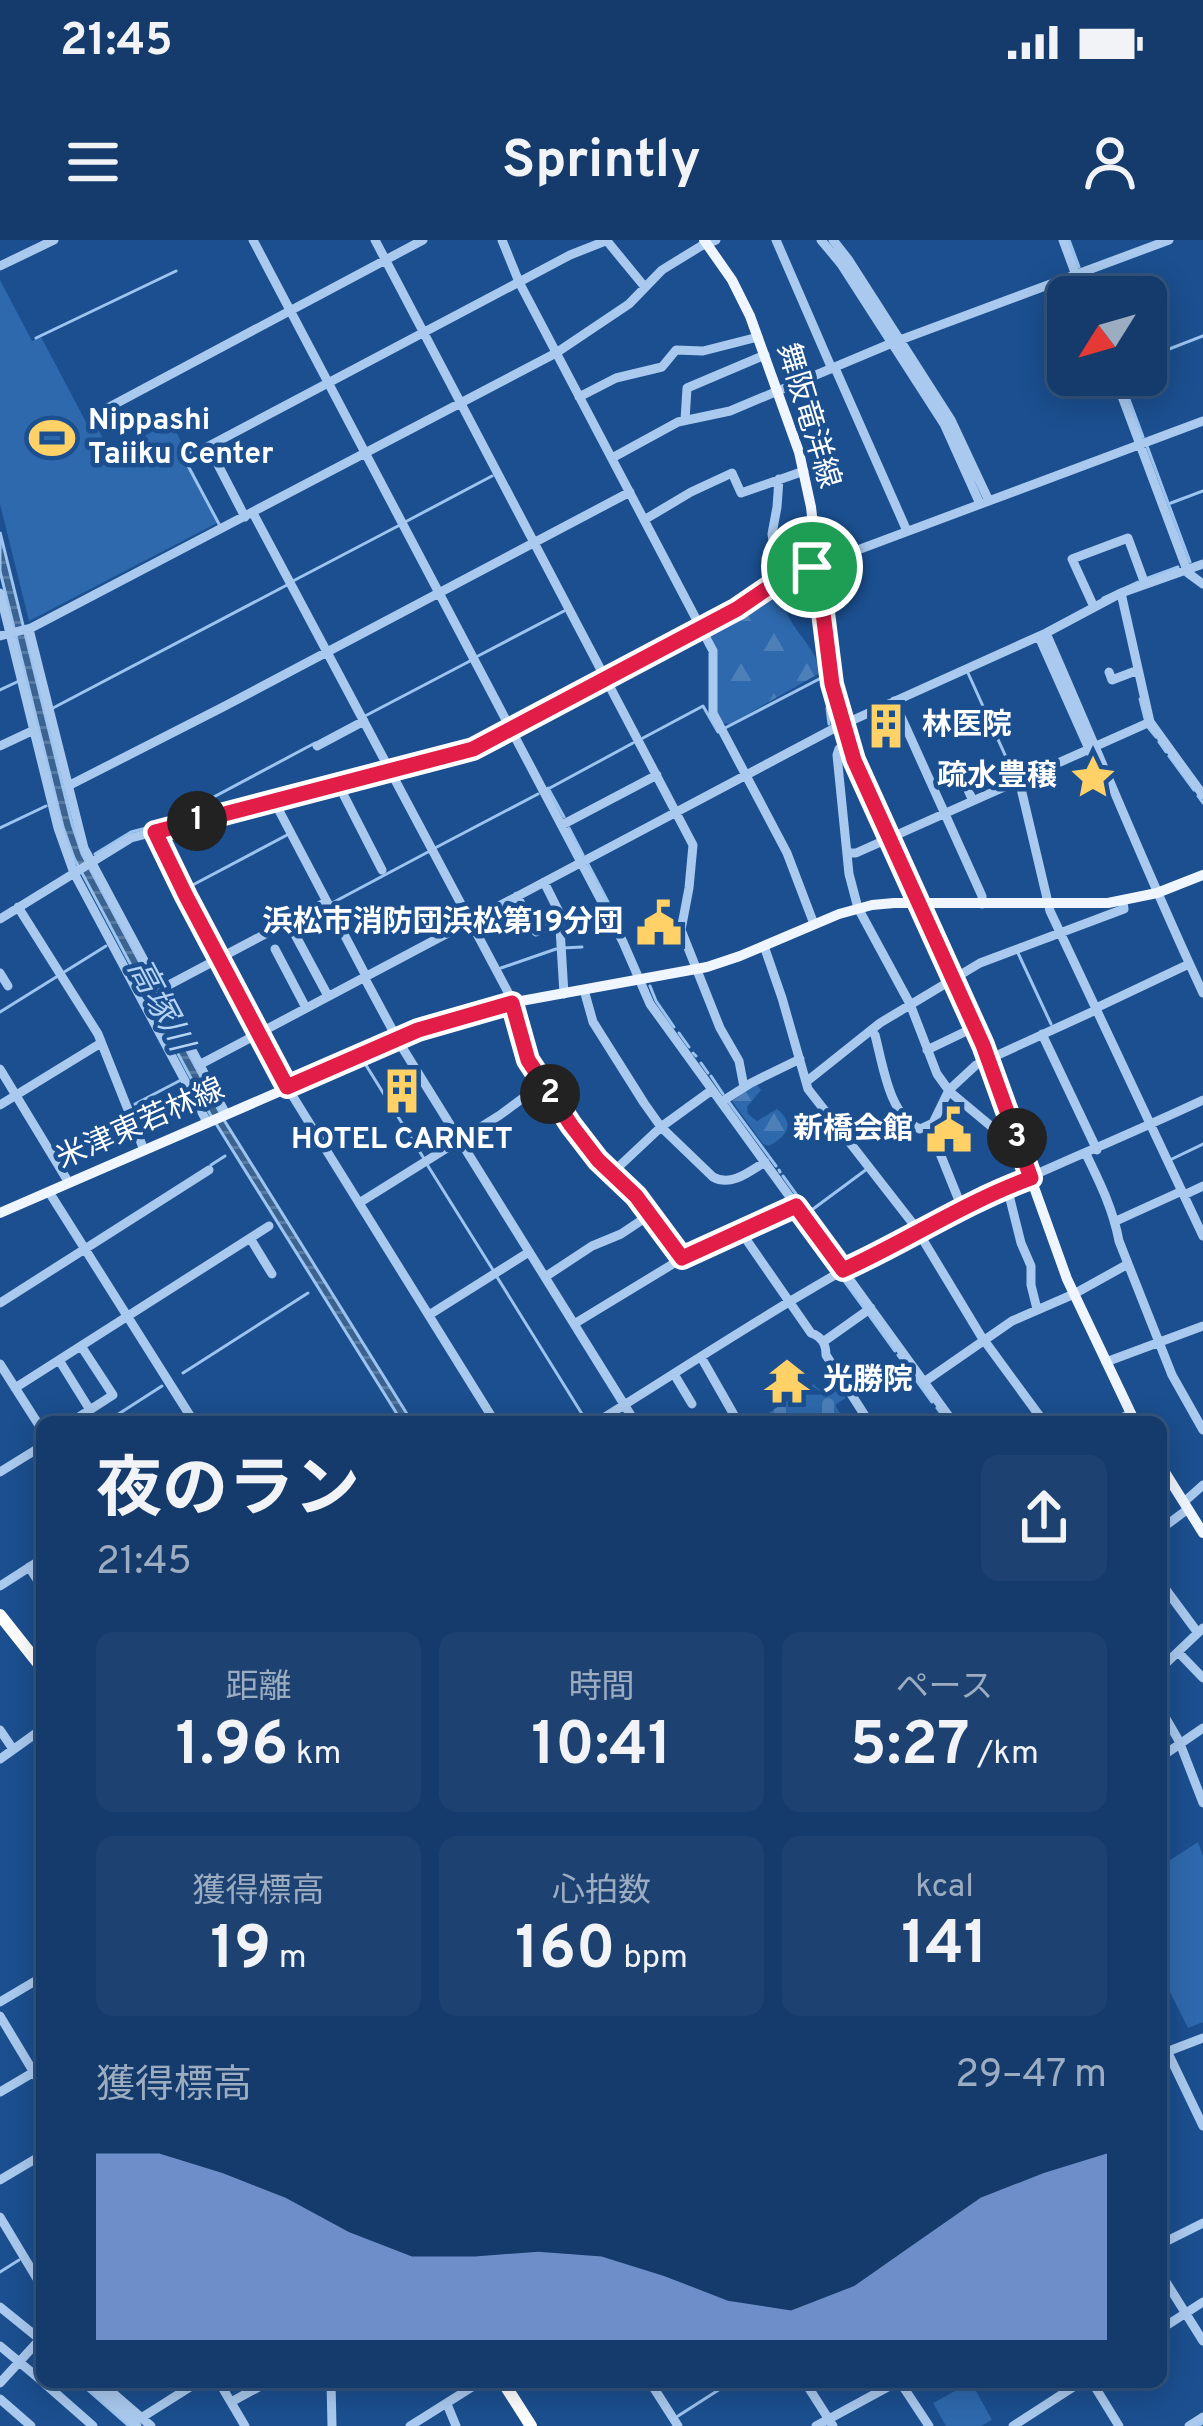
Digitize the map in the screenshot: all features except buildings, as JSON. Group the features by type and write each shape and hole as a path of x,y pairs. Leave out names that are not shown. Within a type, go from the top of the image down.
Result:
{"highway":[{"path":"0,1615 36,1660"},
{"path":"512,2388 531,2426"}],"main road":[{"name":"舞阪竜洋線","path":"709,241 758,337 804,471 826,653 849,745 975,1028 1074,1294 1132,1416"},
{"name":"米津東若林線","path":"0,1213 452,1018 696,970 858,908 1123,901 1203,875"},
{"path":"1167,1476 1203,1533"}],"street":[{"path":"0,266 33,245 54,240"},
{"path":"253,240 562,825 654,1010 949,1416"},
{"path":"375,240 693,845 681,927 720,1028 740,1060 744,1087"},
{"path":"100,412 423,240"},
{"path":"502,240 519,282 713,651 713,713 787,853 814,924"},
{"path":"192,455 570,255 608,240 644,286"},
{"path":"776,240 907,531"},
{"path":"821,240 896,341"},
{"path":"833,240 896,341 984,502"},
{"path":"1063,240 1080,276"},
{"path":"611,458 686,420 725,413 896,341 1169,240"},
{"path":"7,634 28,629 556,353 625,308 668,266 709,241"},
{"path":"579,397 616,378 662,367 676,350 708,350 758,337"},
{"path":"686,420 687,388 765,355"},
{"path":"1123,396 1186,569 1203,584"},
{"path":"0,919 131,838 473,749 745,605 779,581 1203,421"},
{"path":"214,464 249,515 364,721 512,1003 525,1053 542,1082 584,1143 630,1189 682,1258"},
{"path":"644,520 732,472 741,493 804,471"},
{"path":"778,479 772,533 779,581"},
{"path":"68,786 630,492"},
{"path":"1094,608 1072,559 1128,538 1145,584"},
{"path":"199,1065 842,724 1043,635 1121,593 1203,564"},
{"path":"0,593 58,828 75,872 209,1122"},
{"path":"1121,593 1150,722 1203,795"},
{"path":"28,629 91,862 225,1114"},
{"path":"1043,635 1203,992"},
{"path":"1109,672 1112,680 1138,670"},
{"path":"894,701 982,904"},
{"path":"317,746 364,721"},
{"path":"848,853 1150,722"},
{"path":"0,746 34,730"},
{"path":"849,745 837,755 850,880 858,908 910,1004 937,1074 1010,1142 1018,1142"},
{"path":"957,766 973,801"},
{"path":"562,825 657,775"},
{"path":"1019,780 1060,932 1203,1236"},
{"path":"338,784 382,870"},
{"path":"274,801 397,1039 630,1416"},
{"path":"155,832 287,1087 491,1416"},
{"path":"544,882 559,912 565,994"},
{"path":"517,896 536,932 559,924"},
{"path":"806,1082 871,1030 953,979 991,958 1124,909 1123,901"},
{"path":"165,987 326,902"},
{"path":"18,907 101,1043 144,1150"},
{"path":"292,928 328,996"},
{"path":"764,946 808,1089 917,1230 983,1339 1040,1416"},
{"path":"275,949 306,1008"},
{"path":"871,1030 900,1110 920,1129 929,1126 949,1090 972,1068 1190,964"},
{"path":"0,973 8,986"},
{"path":"584,990 593,1022 661,1126 713,1177 734,1179 765,1162"},
{"path":"927,1050 975,1028"},
{"path":"1042,1034 1092,1152 1119,1241 1170,1372 1203,1430"},
{"path":"0,1105 101,1043"},
{"path":"721,1102 800,1059"},
{"path":"0,1069 69,1183"},
{"path":"359,1203 500,1115 542,1082"},
{"path":"612,1173 661,1126 712,1090"},
{"path":"607,1416 843,1270 917,1230 1203,1100"},
{"path":"929,1126 962,1208"},
{"path":"0,1303 209,1169"},
{"path":"722,1181 730,1197"},
{"path":"1116,1222 1203,1186"},
{"path":"1007,1187 1030,1266 1037,1310"},
{"path":"49,1192 190,1416"},
{"path":"574,1324 682,1258 796,1206"},
{"path":"545,1277 650,1214"},
{"path":"0,1391 81,1346 269,1226"},
{"path":"741,1232 823,1342 826,1355 865,1416"},
{"path":"250,1238 272,1274"},
{"path":"428,1315 529,1252"},
{"path":"924,1382 1012,1321 1128,1264"},
{"path":"823,1342 871,1308"},
{"path":"1106,1362 1203,1326"},
{"path":"80,1416 113,1395 81,1346"},
{"path":"701,1357 735,1416"},
{"path":"58,1360 90,1410"},
{"path":"0,1364 36,1421"},
{"path":"674,1374 692,1404"},
{"path":"0,1472 36,1450"},
{"path":"1167,1523 1203,1485"},
{"path":"0,1586 36,1563"},
{"path":"29,1567 36,1578"},
{"path":"1167,1590 1200,1630 1167,1662"},
{"path":"1178,1652 1203,1678"},
{"path":"1167,1721 1203,1804"},
{"path":"1167,1753 1203,1728"},
{"path":"0,1730 13,1749"},
{"path":"0,1759 36,1733"},
{"path":"0,2002 36,1981"},
{"path":"0,2016 36,2070"},
{"path":"1167,2052 1203,2038"},
{"path":"1167,2059 1203,2126"},
{"path":"0,2092 36,2073"},
{"path":"0,2180 36,2159"},
{"path":"0,2217 36,2278"},
{"path":"1167,2241 1203,2223"},
{"path":"1167,2283 1203,2341"},
{"path":"1167,2326 1203,2302"},
{"path":"0,2307 36,2335"},
{"path":"0,2383 36,2344"},
{"path":"0,2346 36,2377"},
{"path":"49,2388 93,2426"},
{"path":"99,2388 143,2423 189,2388"},
{"path":"223,2388 245,2426"},
{"path":"231,2402 257,2388"},
{"path":"331,2388 332,2426"},
{"path":"410,2426 471,2388"},
{"path":"654,2388 678,2426"},
{"path":"809,2388 831,2423"},
{"path":"816,2426 831,2423 889,2388"},
{"path":"903,2388 928,2426"},
{"path":"1024,2419 1072,2388"},
{"path":"1095,2388 1119,2426"},
{"path":"0,2399 31,2426"},
{"path":"447,2404 456,2426"},
{"path":"1189,2426 1203,2417"},
{"path":"1024,2419 1039,2426"}],"green space":[{"name":"Nippashi Taiiku Center","path":"0,280 32,341 41,337 86,422 93,420 111,453 171,422 190,459 185,462 217,523 29,621 0,504"},
{"path":"774,590 812,651 820,673 730,724 723,723 718,716 708,633"},
{"path":"756,1084 761,1090 747,1107 748,1114 757,1121 777,1109 788,1125 769,1146 732,1101"},
{"path":"834,1378 846,1398 835,1405 840,1413 763,1416 814,1384 818,1389"},
{"path":"1198,1842 1203,1856 1203,2022 1188,2028 1167,1986 1167,1862"},
{"path":"960,2388 974,2388 992,2420 981,2426 946,2426 933,2403"}],"water":[{"name":"高塚川","path":"0,532 82,854 224,1120 408,1416 398,1416 210,1114 74,858 0,571"}],"waterway":[{"path":"1069,240 1079,267"},
{"path":"36,338 176,271"},
{"path":"1167,350 1203,336"},
{"path":"1128,396 1143,437"},
{"path":"1147,446 1190,562"},
{"path":"190,460 186,462 219,524"},
{"path":"407,521 492,476"},
{"path":"1171,503 1203,491"},
{"path":"293,581 398,526"},
{"path":"1148,578 1178,567"},
{"path":"1103,598 1138,582"},
{"path":"53,708 287,585"},
{"path":"478,656 564,611"},
{"path":"365,716 470,661"},
{"path":"968,673 1015,777"},
{"path":"725,728 823,677 825,696"},
{"path":"0,690 19,681"},
{"path":"1140,699 1145,719"},
{"path":"643,738 703,706 718,732"},
{"path":"827,708 829,724"},
{"path":"1147,726 1156,737"},
{"path":"1159,742 1166,752"},
{"path":"95,854 131,832 216,810 210,799 315,743"},
{"path":"548,789 633,743"},
{"path":"1169,756 1194,790"},
{"path":"548,788 564,817"},
{"path":"435,848 538,794"},
{"path":"1198,796 1203,803"},
{"path":"0,828 46,806"},
{"path":"569,828 583,855"},
{"path":"187,888 287,835"},
{"path":"332,903 428,852"},
{"path":"588,864 618,921"},
{"path":"0,1012 106,946"},
{"path":"563,948 582,947"},
{"path":"501,968 556,949"},
{"path":"1018,953 1051,1024"},
{"path":"650,986 674,1027"},
{"path":"679,1033 689,1047"},
{"path":"693,1053 696,1056"},
{"path":"364,1062 423,1157"},
{"path":"701,1063 708,1073"},
{"path":"711,1076 723,1094"},
{"path":"135,1104 181,1080"},
{"path":"728,1101 776,1166"},
{"path":"1172,1159 1203,1144"},
{"path":"211,1165 225,1156"},
{"path":"428,1166 493,1270"},
{"path":"783,1176 809,1212 867,1169"},
{"path":"801,1222 820,1247"},
{"path":"823,1251 835,1268"},
{"path":"497,1277 583,1416"},
{"path":"842,1278 864,1308"},
{"path":"183,1373 308,1293"},
{"path":"869,1315 895,1351"},
{"path":"898,1355 932,1402"},
{"path":"115,1416 162,1386"},
{"path":"937,1408 943,1416"},
{"path":"0,2272 19,2260"},
{"path":"86,2388 129,2426"},
{"path":"678,2416 722,2388"},
{"path":"1198,2426 1203,2423"}],"place":[{"name":"Nippashi Taiiku Center","path":"52,438"},
{"name":"林医院","path":"886,726"},
{"name":"疏水豊穣","path":"1093,777"},
{"name":"浜松市消防団浜松第19分団","path":"659,923"},
{"name":"HOTEL CARNET","path":"402,1091"},
{"name":"新橋会館","path":"949,1130"},
{"name":"光勝院","path":"787,1381"}],"route":[{"path":"817,565 826,653 854,760 983,1045 1031,1178 843,1270 796,1206 682,1258 636,1196 598,1160 571,1125 528,1060 512,1003 418,1030 287,1087 155,832 473,749 737,609 781,579 812,567 817,565"}]}
